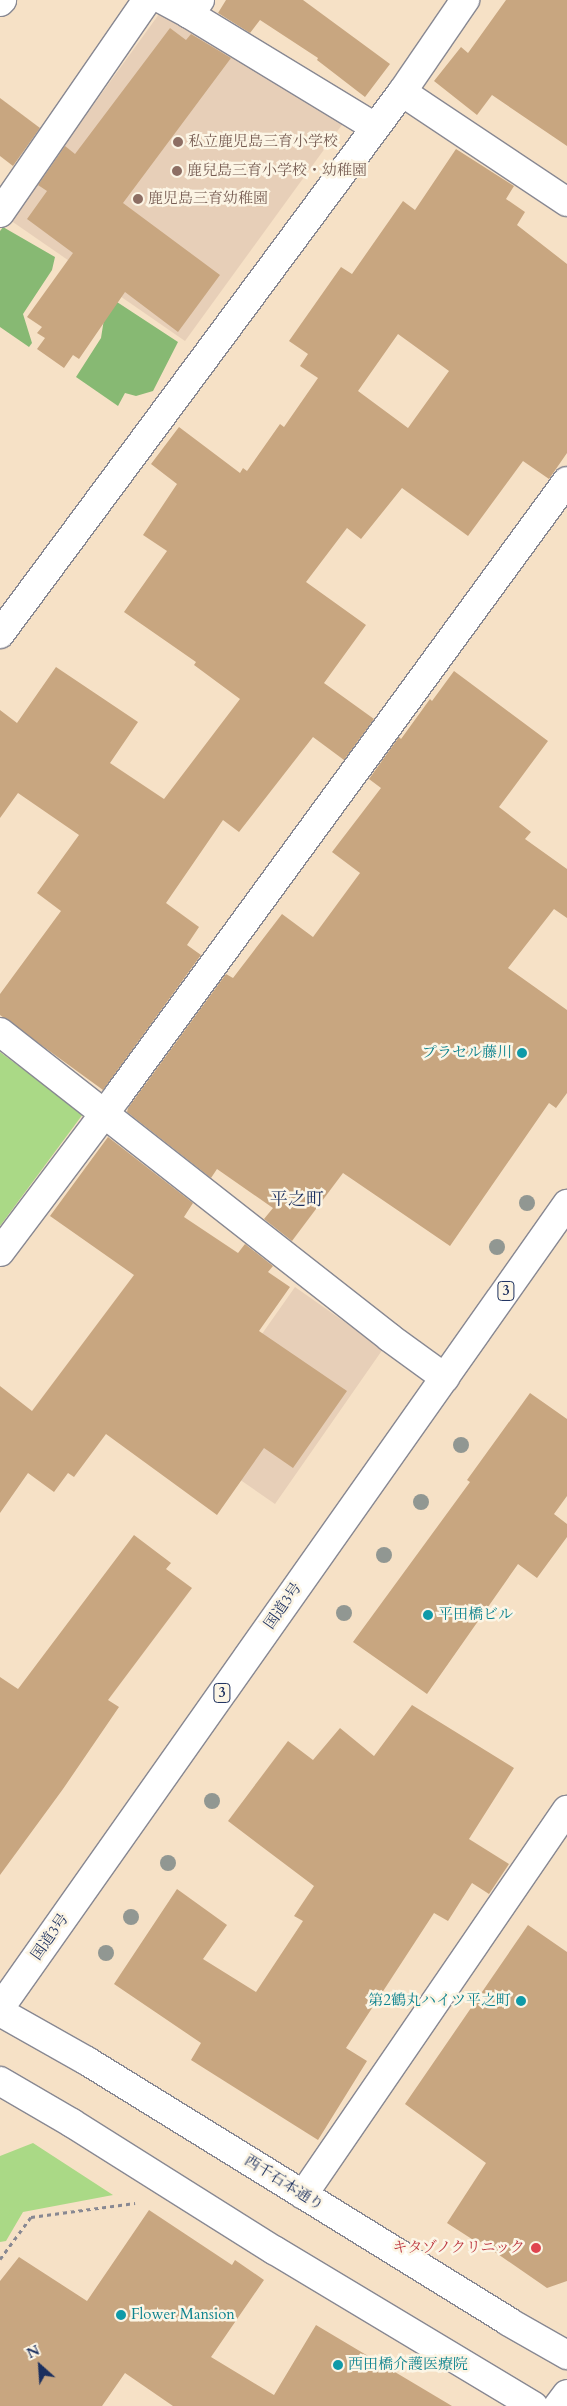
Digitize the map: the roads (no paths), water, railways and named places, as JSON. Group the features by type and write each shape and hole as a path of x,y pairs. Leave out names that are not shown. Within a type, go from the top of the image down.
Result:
{"main road":[{"path":"0,213 147,0"},
{"path":"163,0 194,7 375,128"},
{"path":"0,634 402,92 465,0"},
{"path":"402,92 567,202"},
{"path":"0,1252 105,1113 567,481"},
{"path":"0,1032 390,1338 445,1378"},
{"name":"国道3号","path":"0,2008 567,1204"},
{"path":"304,2195 567,1810"},
{"name":"西千石本通り","path":"0,2012 87,2061 509,2322 567,2355"},
{"path":"0,2081 72,2123 274,2250 534,2406"},
{"path":"558,2406 567,2394"}],"place":[{"name":"私立鹿児島三育小学校","path":"178,142"},
{"name":"鹿兒島三育小学校・幼稚園","path":"177,171"},
{"name":"鹿児島三育幼稚園","path":"138,199"},
{"name":"プラセル藤川","path":"522,1053"},
{"name":"平田橋ビル","path":"428,1615"},
{"name":"第2鶴丸ハイツ平之町","path":"521,2001"},
{"name":"キタゾノクリニック","path":"536,2248"},
{"name":"Flower Mansion","path":"121,2315"},
{"name":"西田橋介護医療院","path":"338,2365"}],"district":[{"name":"平之町","path":"297,1200"}]}
